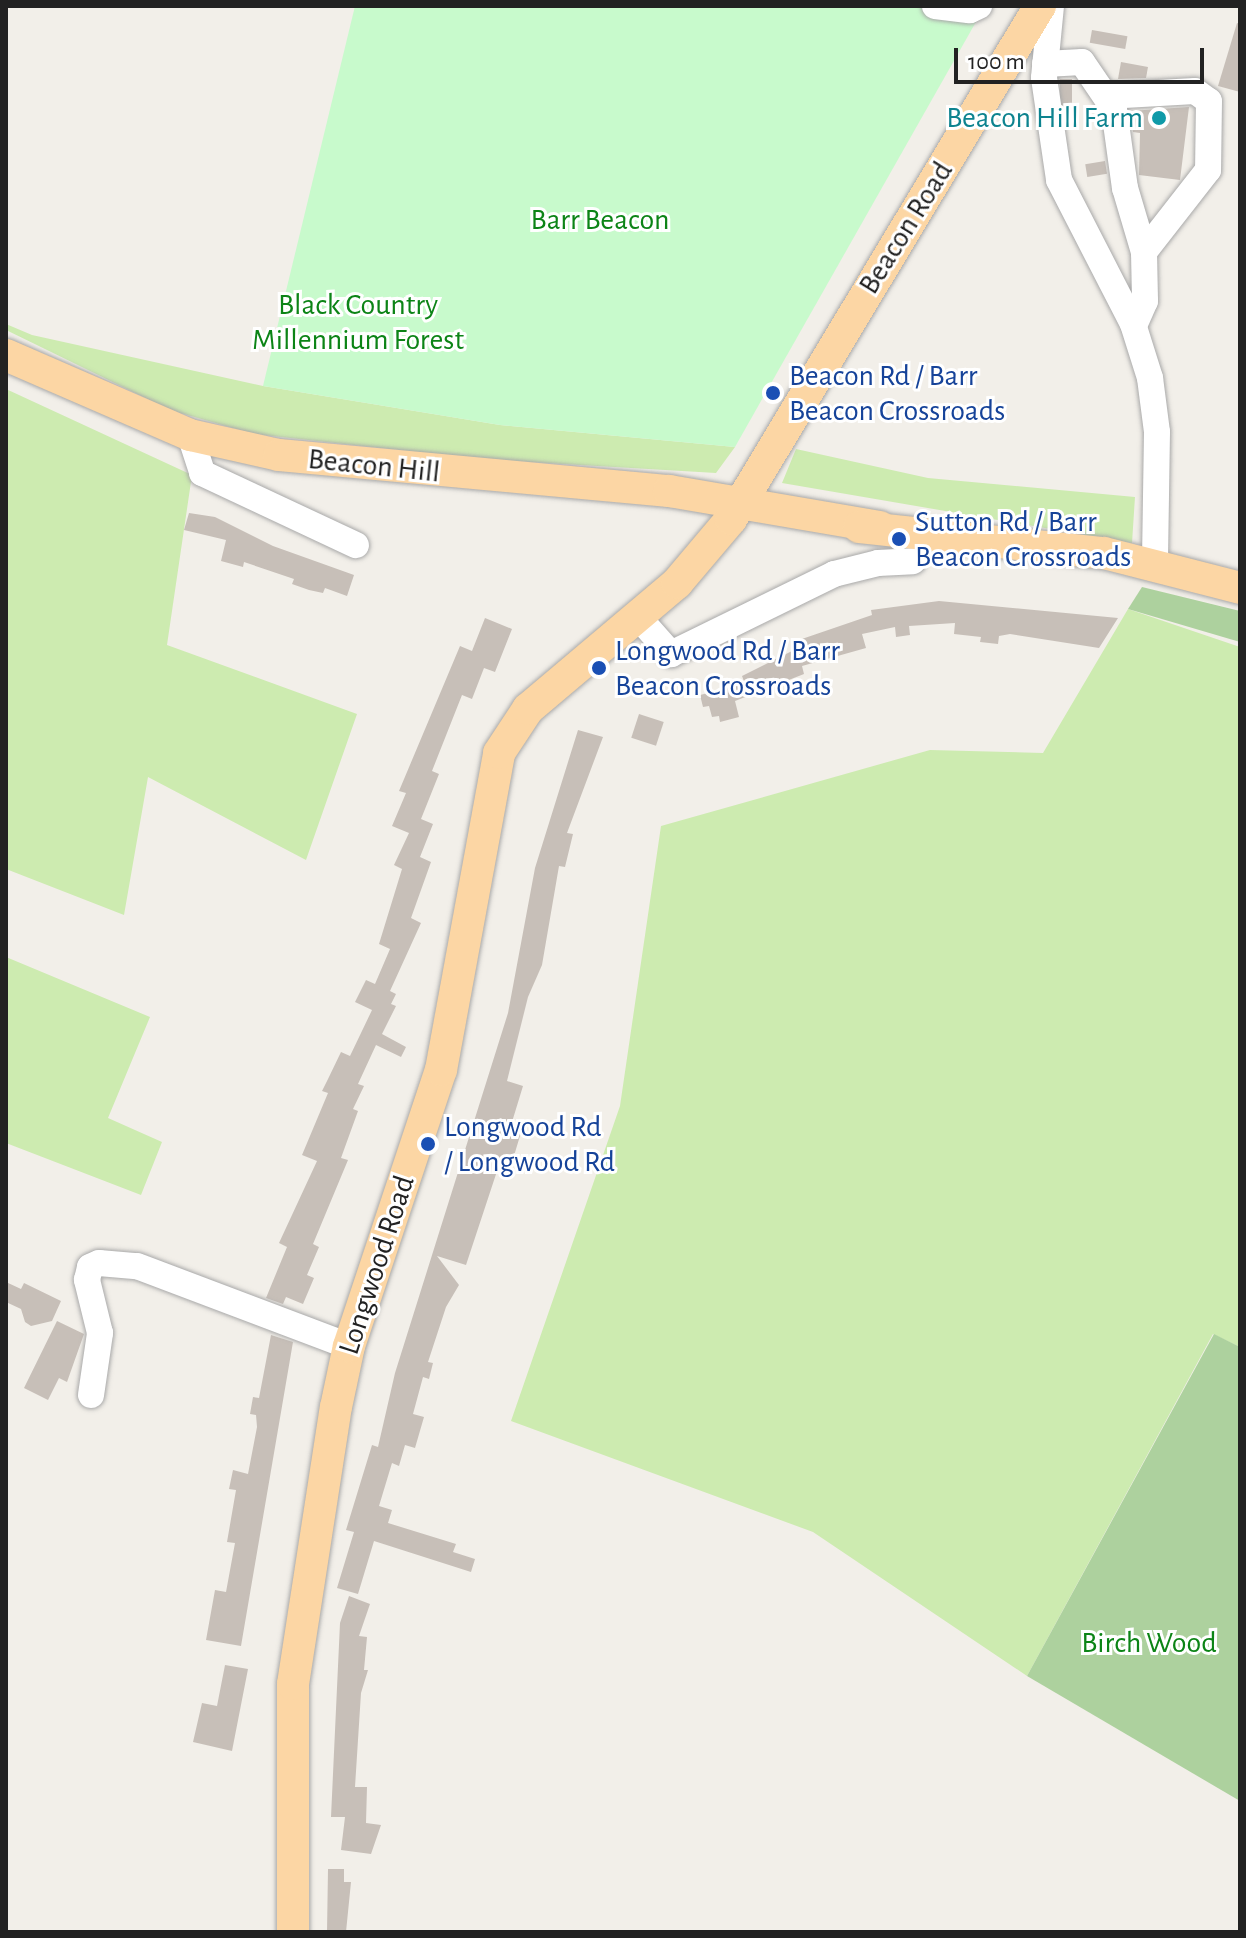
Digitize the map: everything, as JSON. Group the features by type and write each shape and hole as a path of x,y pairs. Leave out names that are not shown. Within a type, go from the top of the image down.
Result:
{"main road":[{"name":"Beacon Road","path":"726,509 820,366 1040,6"},
{"name":"Beacon Hill","path":"6,355 190,435 279,455 560,483 726,509 1155,563 1240,588"},
{"name":"Longwood Road","path":"293,1932 293,1684 349,1346 441,1070 499,753 528,709 677,583 726,509"}],"street":[{"path":"935,6 961,10 979,6"},
{"path":"1051,6 1045,64 1059,180 1134,326 1150,378 1157,432 1155,563"},
{"path":"1045,64 1082,62 1114,109 1125,188 1144,252 1145,301 1134,326"},
{"path":"1106,96 1195,91 1209,101 1208,170 1144,252"},
{"name":"Beacon Hill","path":"190,435 202,473 356,545"},
{"path":"638,617 671,654 834,574 878,563 913,561"},
{"path":"91,1395 100,1333 87,1280 90,1267 99,1263 137,1266 349,1346"}],"green space":[{"name":"Barr Beacon","path":"355,6 985,6 735,447 500,425 263,386"},
{"path":"6,324 32,335 263,386 500,425 735,447 716,473 480,459 254,434 170,410 6,330"},
{"path":"6,389 192,475 167,645 357,714 306,860 148,777 124,915 6,869"},
{"path":"796,449 928,478 1135,497 1132,543 782,483"},
{"path":"1142,587 1240,611 1240,642 1128,609"},
{"path":"1128,609 1240,647 1240,1347 1213,1334 1027,1676 813,1532 511,1421 620,1106 661,826 930,750 1043,753"},
{"path":"6,957 150,1017 108,1118 162,1142 141,1195 6,1143"},
{"name":"Birch Wood","path":"1214,1334 1240,1347 1240,1801 1027,1676"}],"building":[{"name":"Beacon Hill Farm","path":"1237,23 1240,24 1240,92 1218,86"},
{"name":"Beacon Hill Farm","path":"1092,30 1127,36 1125,49 1090,43"},
{"name":"Beacon Hill Farm","path":"1121,62 1148,67 1146,78 1118,79"},
{"path":"1060,79 1072,79 1072,128 1060,128"},
{"path":"1189,107 1180,180 1139,175 1140,133 1133,132 1130,111"},
{"name":"Beacon Hill Farm","path":"1105,161 1107,174 1087,177 1085,164"},
{"path":"189,513 215,517 273,546 354,575 347,596 325,588 323,593 309,590 292,584 294,579 244,562 243,567 221,561 226,540 184,530"},
{"path":"939,601 1118,618 1099,648 1010,634 999,636 998,644 980,642 981,637 954,634 955,623 909,626 910,635 896,637 895,627 862,634 866,648 802,666 804,674 735,701 739,717 720,722 719,716 712,717 709,706 703,707 700,695 745,684 742,676 798,648 796,641 872,615 871,610"},
{"path":"485,618 512,629 495,672 484,668 472,699 462,695 432,771 439,774 421,819 433,824 420,857 431,862 411,918 421,923 390,991 396,994 391,1004 396,1006 382,1034 406,1047 401,1057 376,1045 358,1084 364,1086 353,1109 358,1111 341,1158 348,1160 313,1244 319,1247 307,1275 314,1278 303,1304 286,1297 283,1304 266,1298 287,1247 279,1243 317,1161 302,1155 328,1093 322,1091 341,1052 350,1056 372,1010 355,1002 366,980 375,984 390,949 379,944 402,869 394,865 409,833 392,826 406,793 399,791 460,646 472,651"},
{"path":"639,714 664,722 656,746 631,738"},
{"path":"578,730 603,737 567,833 573,834 565,867 559,866 542,965 528,997 507,1081 523,1086 512,1122 523,1126 513,1159 502,1156 466,1265 437,1256 459,1285 446,1307 428,1362 433,1363 429,1379 423,1377 413,1414 424,1417 415,1448 405,1445 399,1466 392,1463 379,1506 392,1510 388,1523 456,1544 453,1552 475,1559 471,1572 374,1541 358,1594 337,1588 354,1532 346,1530 372,1445 378,1447 395,1373 508,1013 535,868"},
{"path":"6,1282 21,1289 24,1283 61,1301 52,1321 31,1326 25,1322 21,1309 6,1302"},
{"path":"57,1321 84,1334 67,1382 59,1378 48,1400 24,1388"},
{"path":"271,1335 293,1342 241,1646 206,1640 215,1590 226,1592 235,1543 227,1542 236,1490 229,1489 233,1470 248,1474 257,1427 256,1415 250,1414 253,1397 259,1398"},
{"path":"349,1596 370,1604 359,1636 367,1637 364,1670 368,1670 361,1693 355,1787 367,1787 366,1823 381,1825 371,1854 341,1850 345,1817 331,1817 340,1623"},
{"path":"225,1665 248,1669 232,1751 193,1742 202,1703 217,1706"},
{"path":"328,1869 344,1869 344,1882 351,1882 346,1932 327,1932"}],"place":[{"name":"Beacon Hill Farm","path":"1159,118"},
{"name":"Beacon Rd / Barr Beacon Crossroads","path":"773,393"},
{"name":"Sutton Rd / Barr Beacon Crossroads","path":"899,539"},
{"name":"Longwood Rd / Barr Beacon Crossroads","path":"599,668"},
{"name":"Longwood Rd / Longwood Rd","path":"428,1144"}],"park label":[{"name":"Black Country Millennium Forest","path":"358,322"}]}
